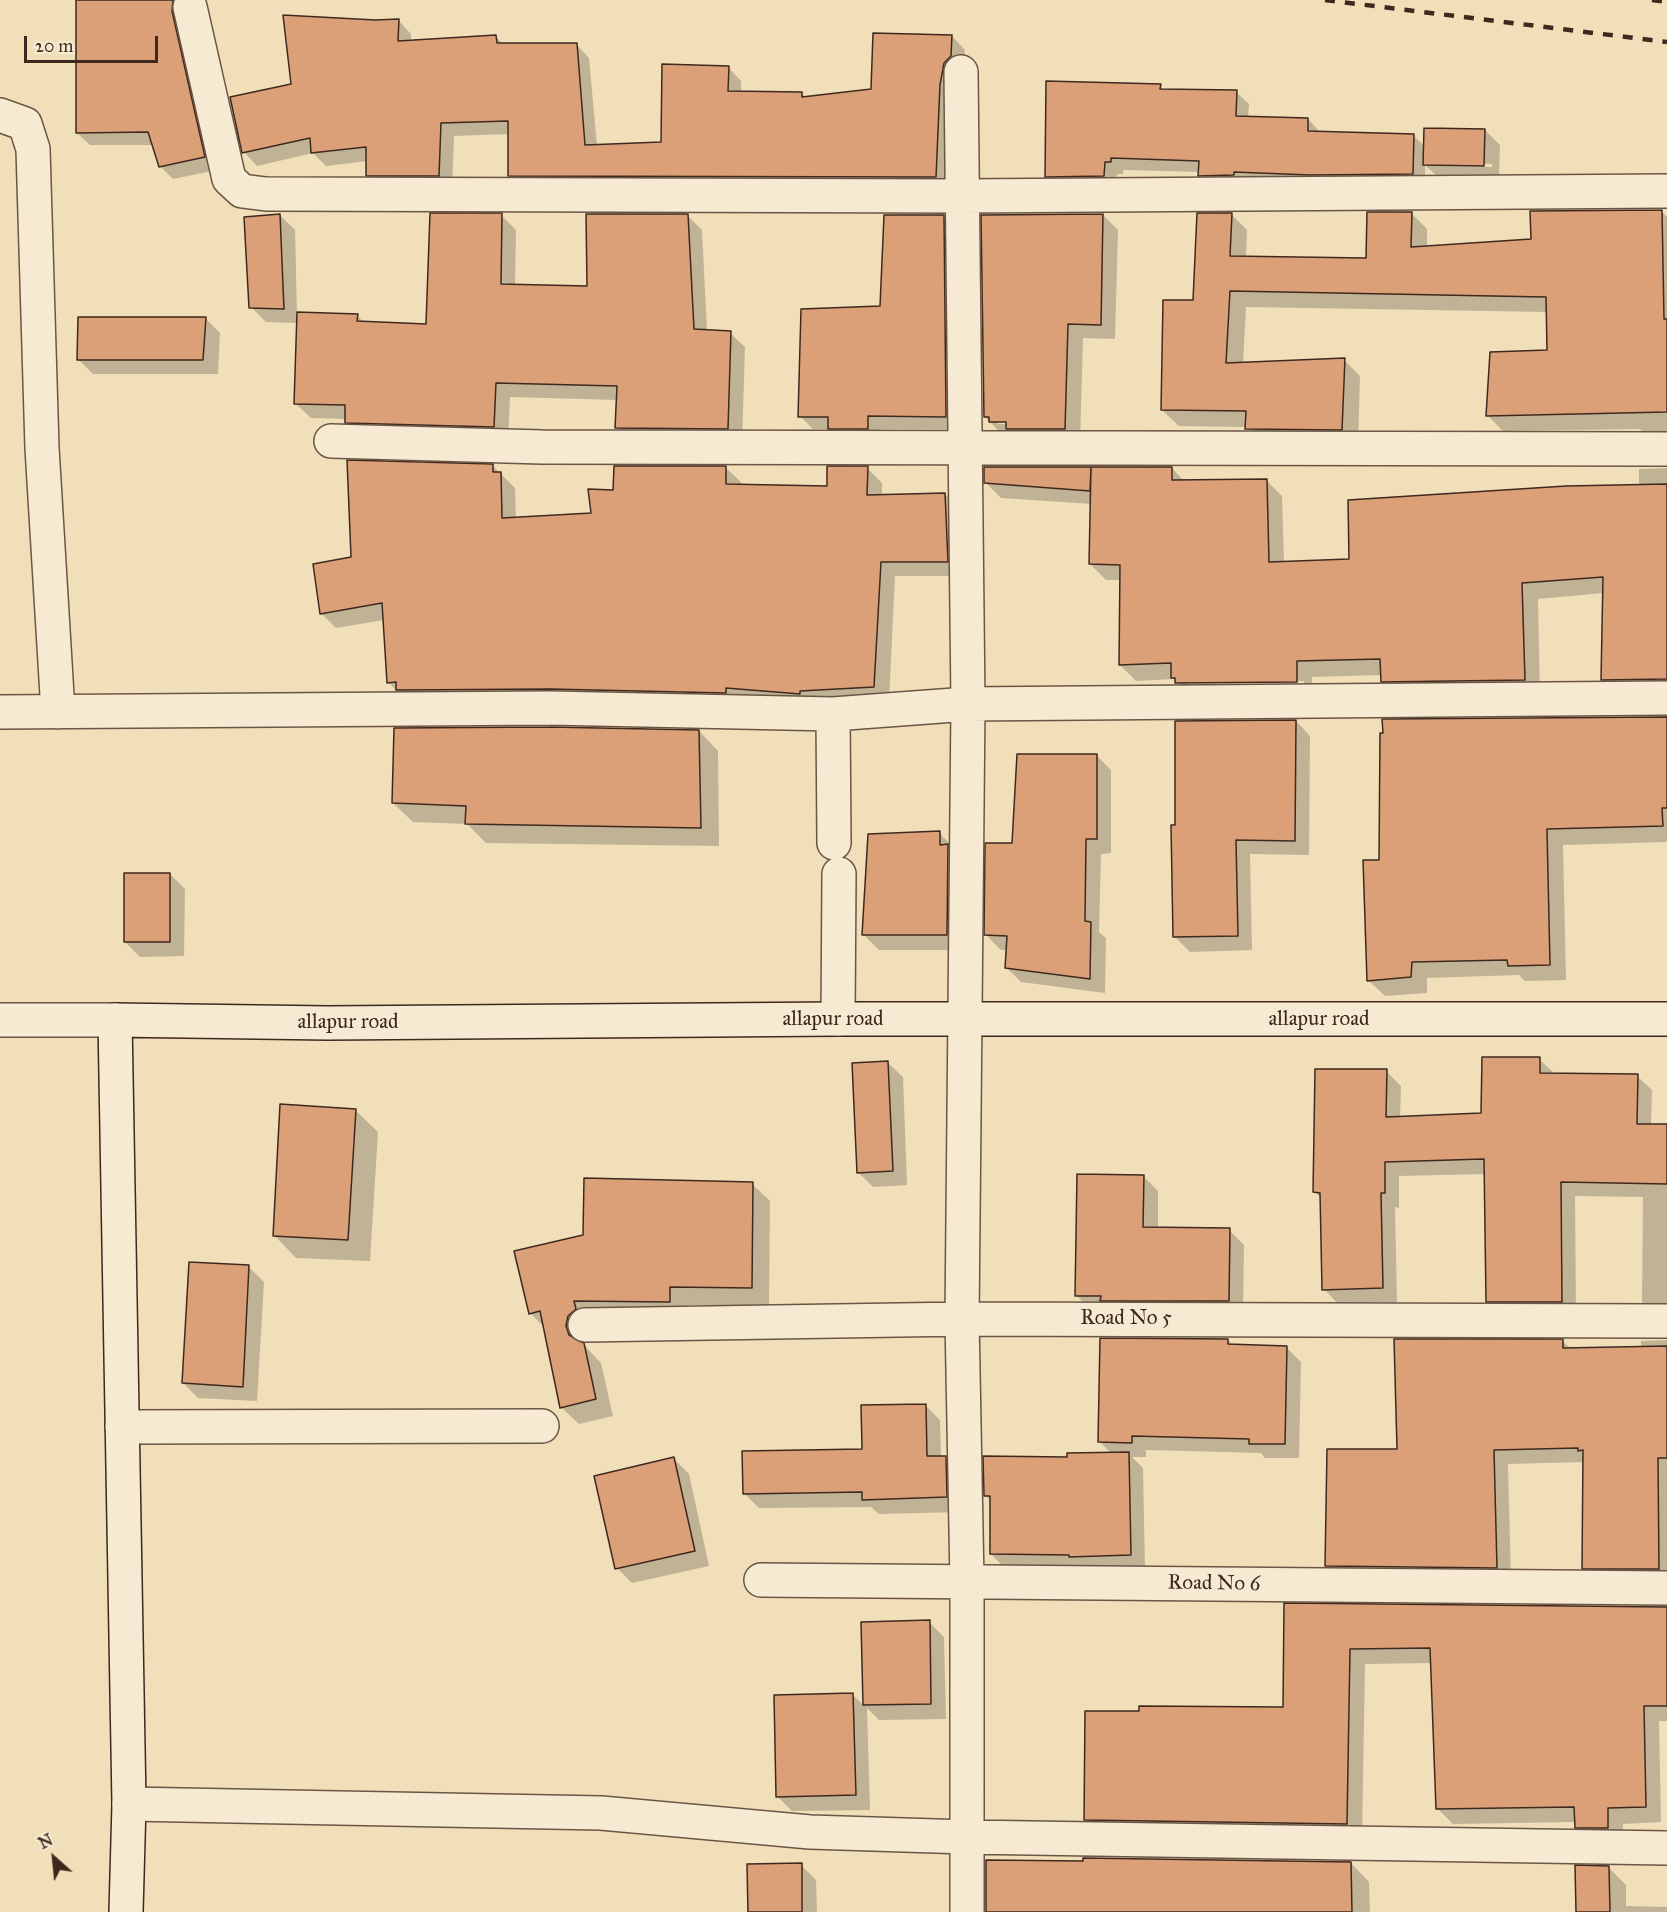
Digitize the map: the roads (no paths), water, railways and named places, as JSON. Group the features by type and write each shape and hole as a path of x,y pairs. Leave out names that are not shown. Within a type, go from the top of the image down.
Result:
{"street":[{"path":"190,7 228,179 242,191 266,194 963,196 1667,191"},
{"path":"961,72 968,704 962,1319 967,1582 967,1912"},
{"path":"0,115 25,124 33,149 42,448 58,712"},
{"path":"330,441 542,447 1667,449"},
{"path":"0,712 550,708 832,714 968,704 1667,698"},
{"path":"832,714 834,843"},
{"path":"838,874 838,1019"},
{"name":"allapur road","path":"0,1020 328,1023 838,1019 966,1021 1667,1019"},
{"path":"115,1020 129,1804 126,1912"},
{"name":"Road No 5","path":"585,1325 962,1319 1667,1321"},
{"path":"122,1427 542,1426"},
{"name":"Road No 6","path":"761,1580 1667,1588"},
{"path":"129,1804 602,1813 810,1832 967,1837 1667,1848"}],"railway":[{"path":"1325,0 1667,42"},
{"path":"1652,0 1667,2"}]}
